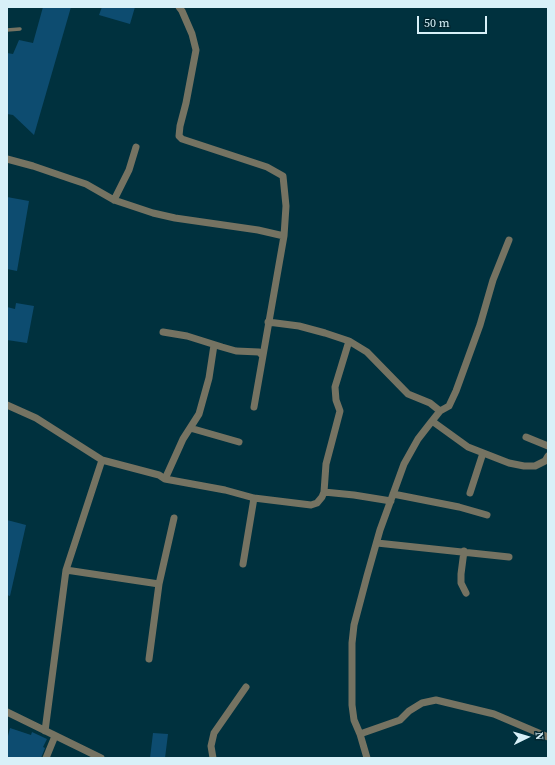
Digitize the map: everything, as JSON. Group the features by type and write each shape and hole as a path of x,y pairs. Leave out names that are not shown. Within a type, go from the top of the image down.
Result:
{"street":[{"path":"179,7 192,34 196,50 179,136 182,139 267,167 283,176 286,206 284,236 254,407"},
{"path":"114,200 129,170 136,147"},
{"path":"7,159 71,178 86,184 114,200 160,215 258,230 284,236"},
{"path":"366,758 360,734 354,720 352,705 352,643 358,611 376,543 404,464 418,439 440,411 449,406 456,391 480,325 493,280 509,240"},
{"path":"268,322 299,326 349,341 367,352 408,394 430,403 440,411"},
{"path":"163,332 187,336 236,351 259,352 262,355"},
{"path":"7,405 36,418 102,460 159,475 165,479 225,490 254,498 315,505 322,497 324,492 326,464 340,411 336,400 335,387 349,341"},
{"path":"165,479 183,439 200,414 209,378 214,345"},
{"path":"432,421 468,447 509,463 524,466 535,466 545,460 548,456"},
{"path":"190,428 239,442"},
{"path":"526,436 548,446"},
{"path":"470,493 483,453"},
{"path":"45,731 66,570 102,460"},
{"path":"324,492 390,501"},
{"path":"393,494 459,506 487,515"},
{"path":"243,564 254,498"},
{"path":"149,659 159,584 174,518"},
{"path":"376,543 464,551 509,557"},
{"path":"464,551 461,583 466,593"},
{"path":"66,570 159,584"},
{"path":"213,758 211,746 214,733 246,687"},
{"path":"360,734 400,720 417,705 430,700 436,700 494,714 548,737"},
{"path":"7,712 101,758"},
{"path":"46,758 55,736"}],"lane":[{"path":"7,30 20,29"}],"building":[{"path":"43,7 71,7 34,135 13,115 7,114 7,53 13,54 19,40 33,43"},
{"path":"102,7 135,7 130,24 99,15"},
{"path":"7,197 29,201 17,271 7,269"},
{"path":"16,303 34,306 27,343 7,340 7,307 15,309"},
{"path":"7,520 26,525 10,596 7,595"},
{"path":"10,728 31,735 32,732 47,739 43,747 45,748 41,758 7,757 7,740"},
{"path":"153,733 168,734 165,758 150,758"}]}
